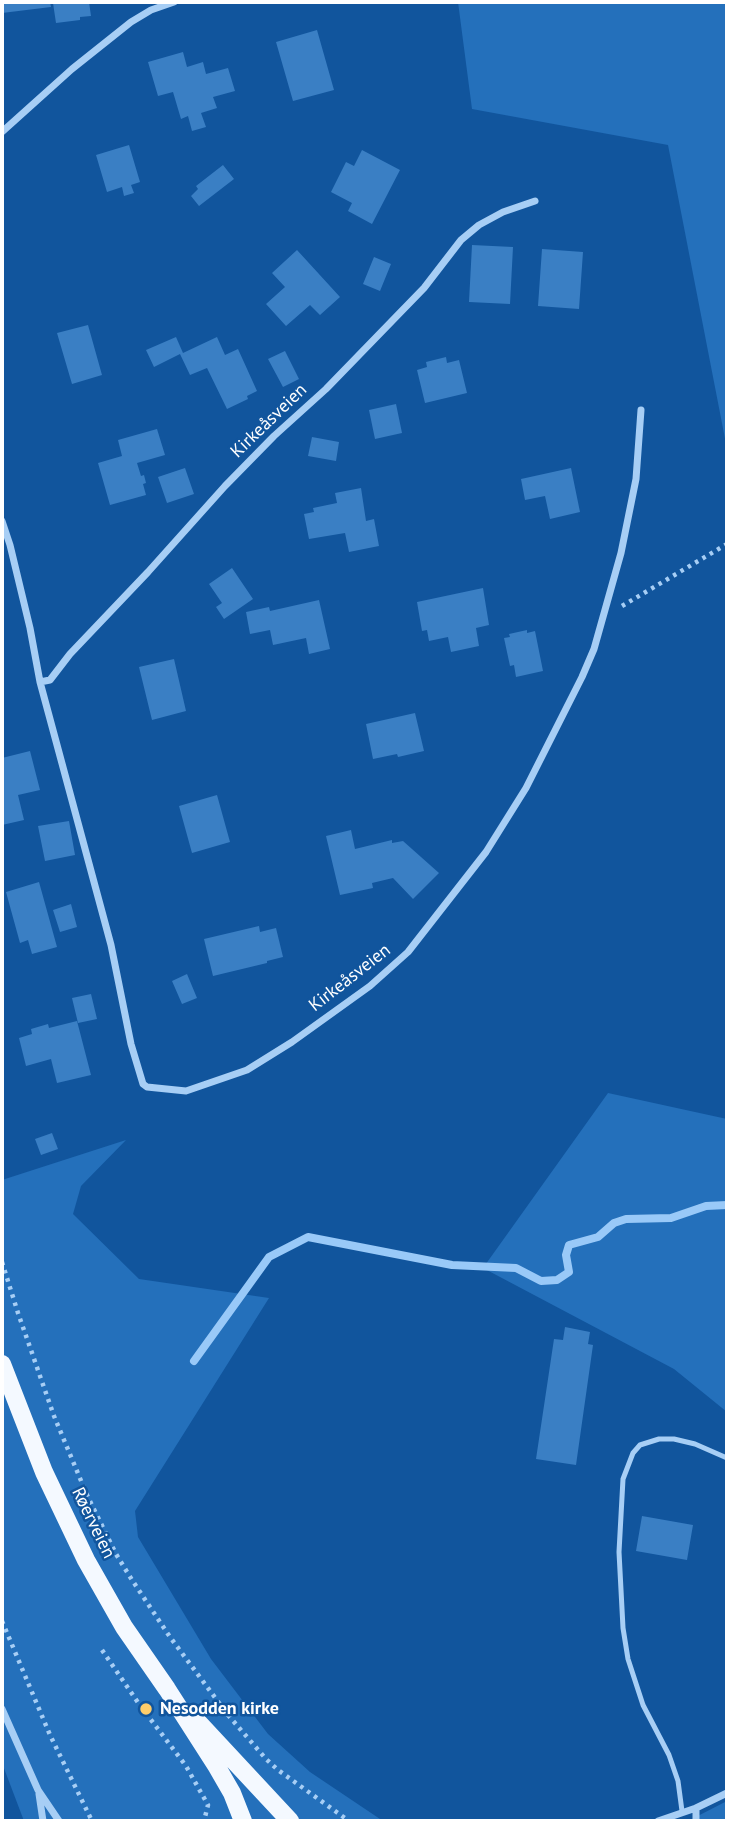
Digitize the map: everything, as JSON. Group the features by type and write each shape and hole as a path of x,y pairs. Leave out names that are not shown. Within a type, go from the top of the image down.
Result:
{"main road":[{"name":"Røerveien","path":"2,1364 44,1472 86,1560 124,1627 222,1776 243,1821"},
{"name":"Røerveien","path":"167,1689 290,1821"}],"street":[{"path":"2,132 72,69 131,22 151,10 174,2"},
{"name":"Kirkeåsveien","path":"40,682 50,680 70,654 225,486 274,436 326,389 424,288 461,240 479,225 503,212 535,201"},
{"name":"Kirkeåsveien","path":"2,521 27,617 40,682 111,945 131,1044 143,1084 147,1087 186,1091 247,1070 292,1042 370,986 408,952 486,852 526,788 594,649 621,553 636,479 641,410"},
{"path":"2,1709 38,1790 60,1821"},
{"path":"38,1790 43,1821"},
{"path":"658,1821 696,1808 727,1793"},
{"path":"696,1808 696,1821"}],"lane":[{"path":"682,1811 678,1781 669,1755 643,1705 628,1659 623,1628 620,1552 623,1479 633,1452 640,1445 659,1439 695,1444 727,1458"}],"path":[{"path":"603,617 727,544"},
{"path":"2,1262 54,1416 87,1495 132,1580 228,1715 266,1759 349,1821"},
{"path":"2,1621 50,1735 92,1821"},
{"path":"102,1650 186,1766 208,1805 204,1821"}],"shaded area":[{"path":"458,2 727,2 727,449 668,145 472,109"},
{"path":"608,1093 727,1119 727,1412 674,1369 483,1268"},
{"path":"126,1140 81,1186 73,1214 139,1279 269,1298 135,1511 138,1537 211,1659 268,1734 310,1772 383,1821 24,1821 2,1763 2,1180"},
{"path":"727,1801 727,1821 688,1821"}],"building":[{"path":"2,2 50,2 51,7 2,13"},
{"path":"89,2 91,16 56,23 53,3"},
{"path":"317,30 334,90 293,101 276,42"},
{"path":"183,52 187,67 203,62 206,74 228,68 235,91 213,97 217,108 201,113 206,127 192,131 188,116 181,119 173,92 158,96 148,62"},
{"path":"129,145 140,182 131,185 134,193 124,196 122,187 107,192 96,155"},
{"path":"362,150 400,170 372,224 348,211 352,203 331,192 346,162 354,166"},
{"path":"223,165 234,179 199,206 191,196 198,189 196,186"},
{"path":"472,245 513,247 510,304 469,302"},
{"path":"542,249 583,252 579,309 538,306"},
{"path":"297,250 340,297 320,315 310,305 286,326 266,304 285,287 272,273"},
{"path":"374,257 391,264 380,291 363,284"},
{"path":"88,325 102,375 72,384 57,333"},
{"path":"176,337 183,353 217,337 225,355 238,349 257,391 247,396 248,399 227,409 207,368 190,375 180,354 154,367 146,350"},
{"path":"285,351 299,379 283,387 268,359"},
{"path":"446,357 447,363 459,360 467,393 425,403 417,370 427,367 426,362"},
{"path":"396,404 402,433 375,439 369,410"},
{"path":"157,429 165,455 137,463 141,476 144,475 146,495 110,505 98,463 122,456 118,440"},
{"path":"312,437 339,442 336,461 308,456"},
{"path":"185,468 194,494 167,503 158,477"},
{"path":"571,468 580,512 550,519 545,496 525,500 521,479"},
{"path":"361,488 366,521 374,519 379,546 349,552 345,533 309,539 304,514 314,512 313,508 337,503 335,493"},
{"path":"232,568 253,599 224,619 216,607 222,603 209,584"},
{"path":"483,588 489,625 476,628 479,646 451,652 448,637 429,641 427,630 422,631 417,602"},
{"path":"319,600 330,649 309,654 306,638 273,645 270,630 250,634 246,612 269,607 270,611"},
{"path":"527,630 527,633 535,631 543,671 516,677 514,665 510,666 504,638 510,637 509,634"},
{"path":"174,659 186,711 152,720 139,667"},
{"path":"415,713 424,751 373,759 366,724"},
{"path":"30,751 40,790 18,795 24,820 2,825 2,758"},
{"path":"217,795 230,842 192,853 179,806"},
{"path":"69,821 75,855 45,861 38,826"},
{"path":"351,830 355,849 392,840 392,843 403,841 439,873 413,899 393,878 372,883 373,888 340,895 326,836"},
{"path":"39,882 57,947 32,954 28,940 20,943 6,892"},
{"path":"71,904 77,927 60,932 53,910"},
{"path":"259,926 260,932 276,928 283,957 213,976 204,939"},
{"path":"187,974 197,998 182,1004 172,981"},
{"path":"91,994 97,1019 78,1023 72,998"},
{"path":"77,1021 91,1075 57,1083 51,1059 26,1066 19,1038 32,1034 31,1029 48,1024 49,1028"},
{"path":"52,1133 58,1149 41,1155 35,1139"},
{"path":"565,1327 590,1332 588,1344 593,1345 576,1465 536,1459 554,1339 563,1340"},
{"path":"642,1516 693,1525 687,1560 636,1551"}],"waterway":[{"path":"194,1361 269,1257 308,1237 452,1265 516,1268 541,1281 557,1280 569,1272 566,1255 569,1245 598,1237 614,1223 626,1219 671,1218 706,1206 727,1205"}],"place":[{"name":"Nesodden kirke","path":"146,1709"}]}
